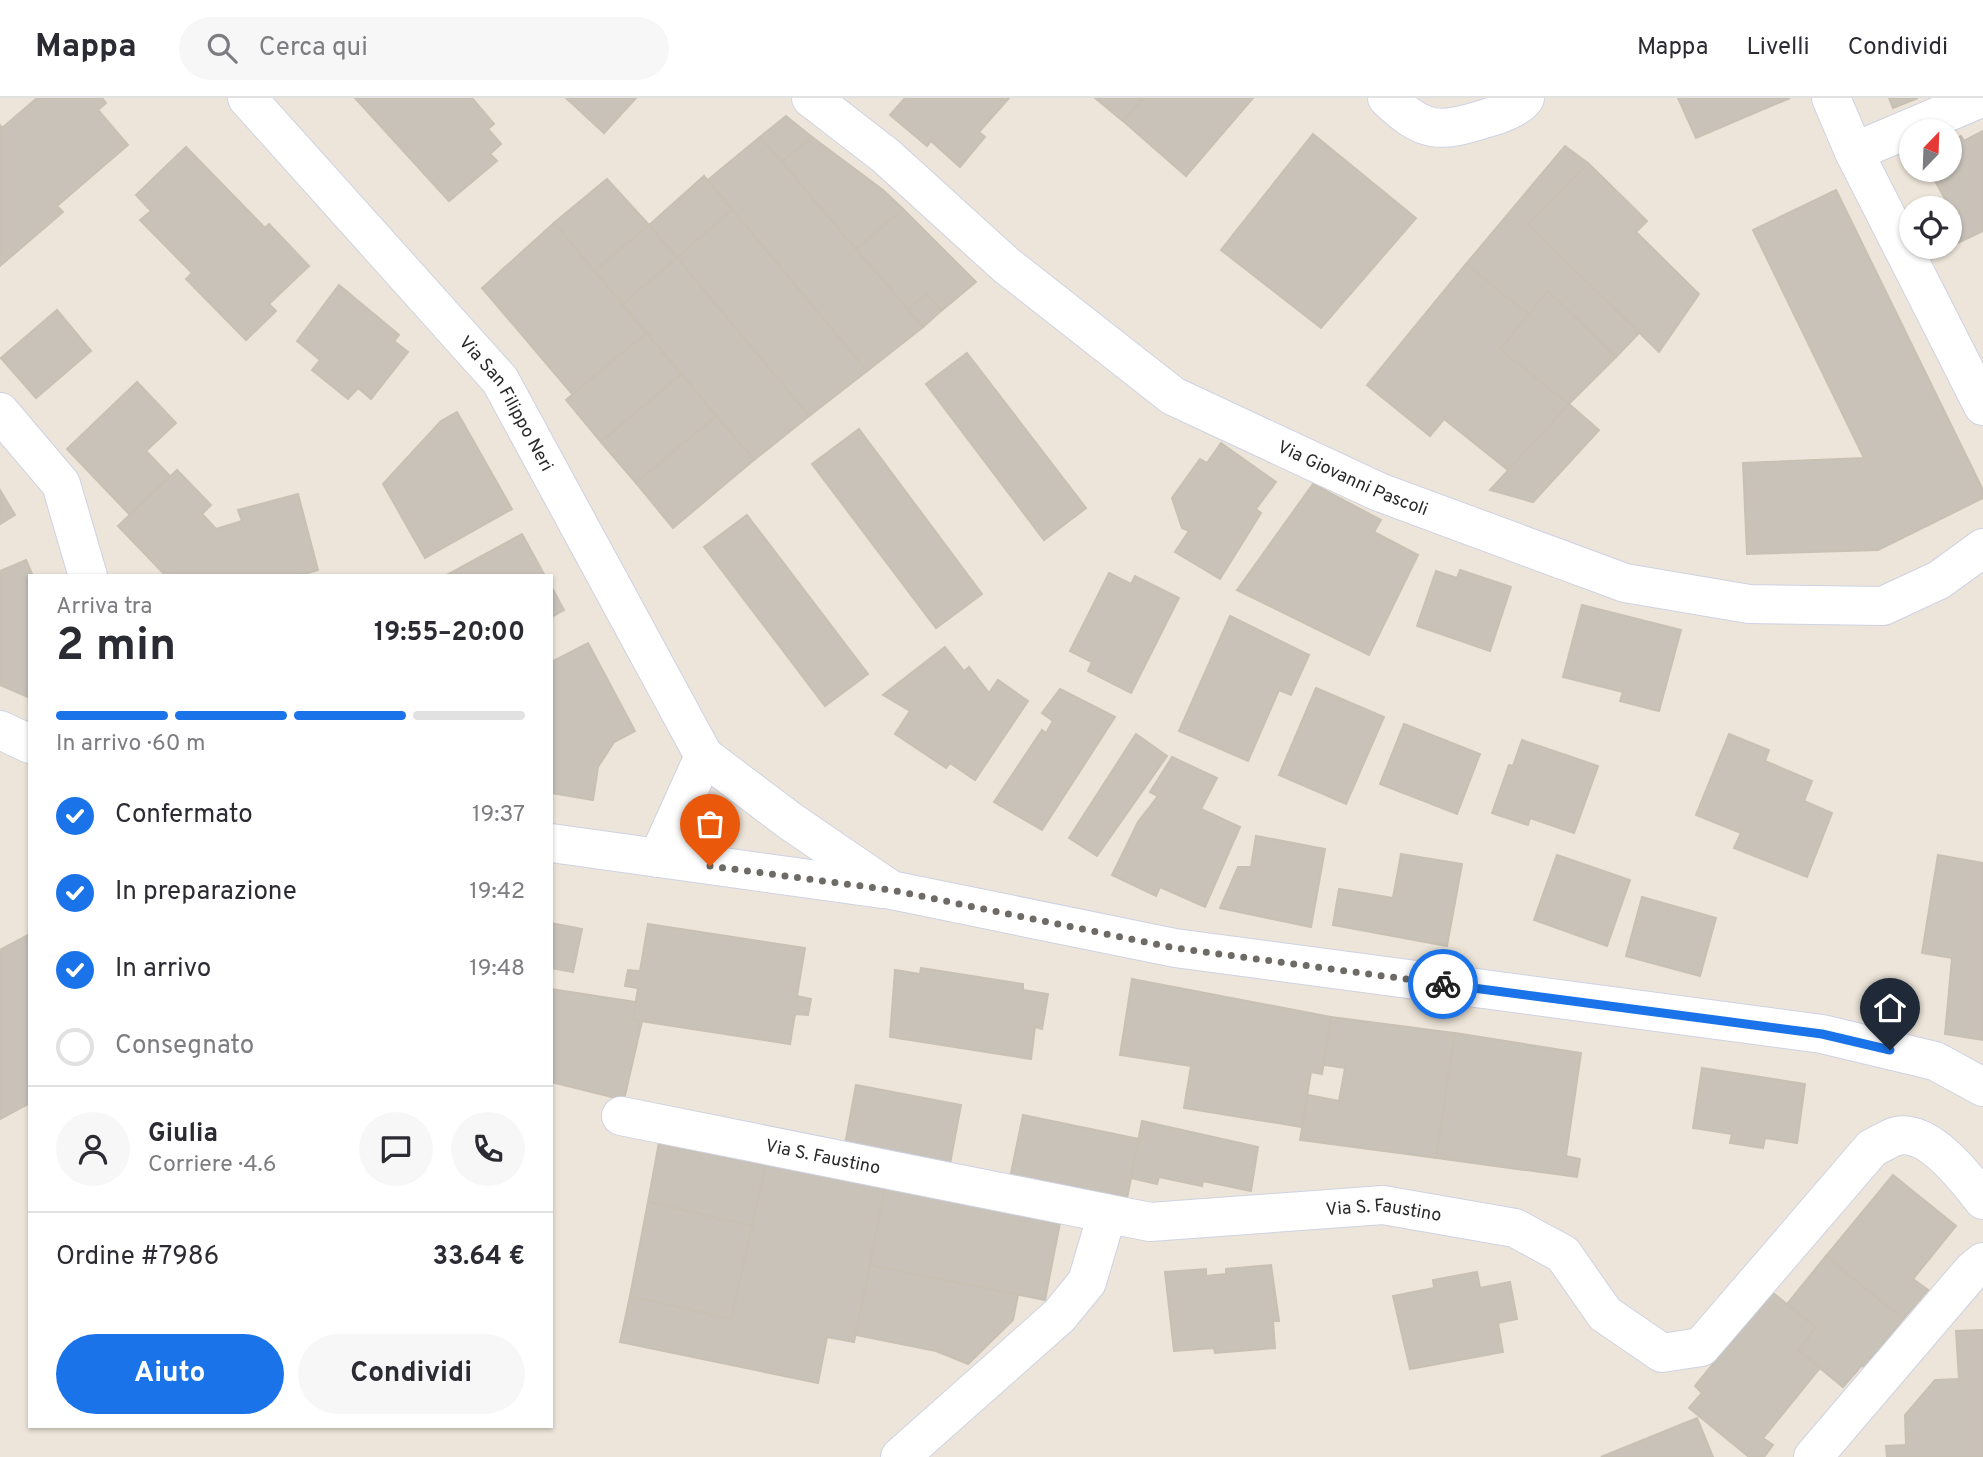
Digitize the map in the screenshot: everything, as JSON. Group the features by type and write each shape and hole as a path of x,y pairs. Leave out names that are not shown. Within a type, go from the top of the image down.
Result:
{"street":[{"name":"Via San Filippo Neri","path":"247,98 500,380 704,756 790,821 891,890 1175,948 1822,1034 1936,1061 1983,1087"},
{"name":"Via Giovanni Pascoli","path":"811,98 886,156 1006,265 1172,397 1379,492 1625,583 1749,604 1883,606 1939,580 1983,548"},
{"path":"1387,98 1408,118 1447,131 1495,116 1525,98"},
{"path":"1831,98 1854,152 1983,405"},
{"path":"1854,152 1981,98"},
{"path":"0,412 61,484 87,574"},
{"path":"0,730 28,743"},
{"path":"658,858 704,756"},
{"path":"553,842 891,890"},
{"name":"Via S. Faustino","path":"621,1116 1150,1222 1383,1205 1515,1228 1563,1254 1605,1314 1662,1353 1701,1347 1872,1148 1898,1135 1923,1142 1958,1167 1983,1200"},
{"path":"900,1457 1059,1316 1087,1282 1107,1214"},
{"path":"1813,1457 1972,1271 1983,1262"}],"building":[{"path":"37,98 102,98 106,103 98,110 128,145 57,206 63,212 0,266 0,125 2,128"},
{"path":"355,98 472,98 494,124 488,129 501,144 490,154 497,161 449,201"},
{"path":"566,98 636,98 604,133"},
{"path":"905,98 1009,98 979,132 985,137 960,167 931,141 927,146 890,115"},
{"path":"1095,98 1143,98 1123,121"},
{"path":"1143,98 1253,98 1186,176 1123,121"},
{"path":"1678,98 1790,98 1696,138"},
{"path":"1889,98 1918,98 1893,108"},
{"path":"786,116 812,137 782,162 760,137"},
{"path":"1983,131 1983,231 1962,241 1962,196 1943,196 1936,182 1962,182 1962,138 1964,141"},
{"path":"1313,134 1416,218 1321,328 1221,250"},
{"path":"760,137 923,327 867,371 708,180"},
{"path":"812,137 883,190 903,209 856,249 782,162"},
{"path":"1565,146 1588,163 1528,224 1639,333 1616,357 1548,291 1529,315 1466,264"},
{"path":"186,147 265,228 269,224 309,266 269,304 276,311 246,340 186,279 192,273 140,220 151,211 136,195"},
{"path":"1588,163 1647,221 1636,232 1699,294 1659,352 1528,224"},
{"path":"704,176 732,210 677,258 649,225"},
{"path":"607,179 649,225 594,271 554,223"},
{"path":"1836,190 1983,490 1983,498 1878,550 1747,554 1743,463 1864,458 1753,230"},
{"path":"903,209 976,282 941,311 926,294 908,309 856,249"},
{"path":"732,210 867,371 809,416 677,258"},
{"path":"554,223 646,333 573,395 482,288"},
{"path":"649,225 677,258 623,304 594,271"},
{"path":"677,258 809,416 754,460 623,304"},
{"path":"1466,264 1529,315 1500,349 1569,404 1509,471 1444,419 1430,436 1367,385"},
{"path":"339,285 399,335 394,341 408,352 371,399 358,388 348,399 312,370 320,360 297,341"},
{"path":"1548,291 1616,357 1569,404 1500,349"},
{"path":"926,294 941,311 923,327 908,309"},
{"path":"57,310 91,351 36,398 1,358"},
{"path":"646,333 681,374 601,442 566,400"},
{"path":"967,353 1086,508 1044,540 926,384"},
{"path":"681,374 716,416 636,483 601,442"},
{"path":"137,382 176,423 146,451 170,476 130,515 67,449"},
{"path":"1569,404 1599,430 1533,502 1490,490"},
{"path":"457,412 512,509 425,558 383,484 441,421"},
{"path":"716,416 754,460 673,528 636,483"},
{"path":"859,429 982,594 936,628 812,464"},
{"path":"1221,443 1276,482 1256,509 1261,513 1220,579 1175,552 1189,531 1182,528 1172,498 1200,459 1207,463"},
{"path":"177,470 211,505 202,514 216,529 242,521 238,510 298,494 318,570 305,574 164,574 118,526"},
{"path":"1313,484 1381,520 1374,532 1418,555 1369,655 1237,590"},
{"path":"0,490 15,515 0,524"},
{"path":"747,515 868,674 825,706 704,547"},
{"path":"522,534 544,574 449,574"},
{"path":"26,560 32,574 28,574 28,697 0,685 0,571"},
{"path":"1460,570 1511,587 1490,651 1417,626 1436,571 1457,578"},
{"path":"1109,573 1131,584 1135,576 1179,598 1131,693 1088,671 1092,662 1070,651"},
{"path":"553,590 564,610 553,616"},
{"path":"1582,605 1681,630 1659,711 1620,701 1623,692 1563,677"},
{"path":"1230,616 1309,655 1291,695 1279,690 1248,761 1179,731"},
{"path":"588,643 635,731 614,742 598,767 593,800 553,793 553,661"},
{"path":"945,647 964,671 969,667 989,693 998,680 1028,701 975,780 950,763 946,768 895,734 910,711 883,695"},
{"path":"1316,688 1384,717 1346,804 1279,775"},
{"path":"1060,689 1115,717 1042,830 994,802 1042,730 1046,733 1053,721 1042,713"},
{"path":"1404,724 1480,754 1457,814 1380,784"},
{"path":"1136,734 1167,756 1097,856 1069,838"},
{"path":"1729,734 1769,750 1765,761 1812,781 1804,801 1832,813 1807,877 1734,848 1741,833 1696,815"},
{"path":"1522,740 1598,766 1574,833 1530,818 1528,825 1492,813 1509,765 1513,766"},
{"path":"1172,757 1217,778 1201,809 1240,827 1205,907 1160,887 1156,896 1112,875 1138,822 1158,796 1150,792"},
{"path":"1256,836 1325,849 1311,927 1220,908 1238,867 1251,867"},
{"path":"1401,854 1462,864 1447,946 1333,925 1339,889 1393,898"},
{"path":"1557,855 1630,880 1607,946 1534,920"},
{"path":"1938,855 1983,863 1983,1040 1945,1034 1952,958 1922,953"},
{"path":"1642,897 1716,918 1700,976 1626,956"},
{"path":"553,923 582,929 573,972 553,968"},
{"path":"648,924 805,948 797,996 811,999 808,1015 795,1014 790,1044 633,1020 638,988 625,986 628,970 640,971"},
{"path":"28,935 28,1104 0,1119 0,950"},
{"path":"921,968 1023,984 1023,990 1048,994 1042,1029 1035,1027 1031,1059 890,1037 895,970 920,974"},
{"path":"1132,979 1331,1017 1322,1074 1311,1072 1302,1127 1184,1108 1191,1066 1120,1055"},
{"path":"553,989 636,1002 633,1020 642,1021 624,1100 553,1082"},
{"path":"1331,1017 1455,1033 1436,1158 1300,1140 1308,1095 1339,1101 1345,1068 1324,1065"},
{"path":"1455,1033 1581,1053 1566,1156 1580,1159 1577,1177 1436,1158"},
{"path":"1702,1068 1805,1084 1797,1143 1765,1138 1763,1148 1730,1143 1732,1134 1693,1128"},
{"path":"856,1085 961,1105 949,1169 844,1150"},
{"path":"1023,1115 1139,1139 1126,1203 1010,1178"},
{"path":"1142,1121 1258,1147 1251,1191 1203,1181 1202,1186 1159,1177 1157,1184 1131,1178"},
{"path":"660,1137 767,1160 752,1226 648,1202"},
{"path":"767,1160 885,1188 854,1342 827,1337 818,1383 620,1342 630,1296 731,1319"},
{"path":"1893,1175 1956,1226 1913,1279 1928,1290 1903,1319 1826,1256"},
{"path":"885,1188 1060,1223 1045,1300 870,1265"},
{"path":"648,1202 752,1226 731,1319 630,1296"},
{"path":"1826,1256 1903,1319 1864,1368 1862,1365 1843,1387 1798,1350 1816,1328 1787,1304"},
{"path":"870,1265 1018,1295 1013,1320 968,1364 936,1351 856,1335"},
{"path":"1271,1265 1279,1321 1273,1321 1275,1348 1215,1353 1214,1348 1174,1351 1165,1272 1206,1269 1206,1276 1226,1274 1226,1269"},
{"path":"1477,1272 1480,1288 1510,1282 1517,1319 1498,1323 1503,1352 1410,1369 1393,1296 1434,1288 1433,1280"},
{"path":"1772,1292 1816,1328 1798,1350 1820,1368 1763,1438 1773,1445 1764,1457 1749,1457 1689,1408 1702,1393 1695,1386"},
{"path":"1983,1330 1983,1457 1887,1457 1886,1446 1906,1445 1905,1415 1935,1380 1959,1379 1956,1331"},
{"path":"1697,1418 1713,1457 1601,1457"}],"way so far":[{"path":"710,866 891,890 1175,948 1443,984"}],"route":[{"path":"1443,984 1822,1034 1890,1050"}]}
